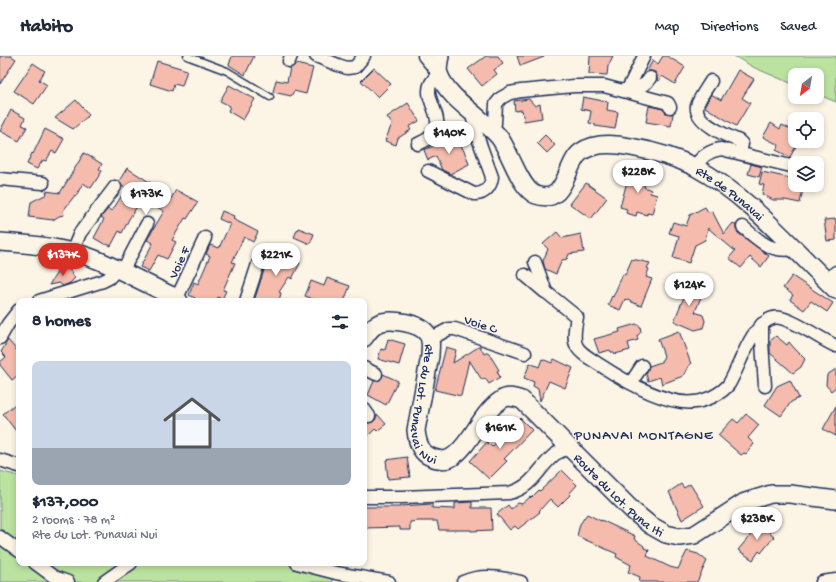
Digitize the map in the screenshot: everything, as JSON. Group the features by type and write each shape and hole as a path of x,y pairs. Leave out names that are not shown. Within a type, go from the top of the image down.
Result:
{"main road":[{"path":"439,74 438,66 440,56"},
{"name":"Rte de Punavai","path":"439,74 451,92 499,138 528,190 539,196 552,195 558,191 564,184 572,163 581,152 598,145 623,146 643,149 680,160 695,167 736,194 794,249 833,281"},
{"path":"0,242 24,244 72,252 100,261 174,298"},
{"name":"Rte du Lot. Punavai Nui","path":"367,334 373,327 388,321 416,325 429,335 430,356 416,430 417,440 421,449 427,455 439,460 451,459 464,445 487,413 503,398 509,397 522,400 547,424 568,448"},
{"name":"Route du Lot. Puna Iti","path":"568,448 650,525 666,534 680,537 694,535 745,502 771,494 796,495 836,500"}],"street":[{"path":"316,56 347,68 355,67 364,56"},
{"path":"418,144 429,140 436,128 436,115 429,94 429,88 431,83 439,74 424,56"},
{"path":"626,90 644,56"},
{"path":"493,132 496,123 496,104 501,98 510,94 521,91 585,86 604,86 626,90 641,87 650,78"},
{"path":"711,81 697,106 698,114 709,125 739,141 742,144 740,153"},
{"path":"626,90 630,94 668,103 670,108"},
{"path":"428,171 474,194 481,194 488,188 491,184 492,176 474,130 472,113"},
{"path":"695,167 704,155 712,150 721,149 788,165"},
{"path":"0,179 43,183"},
{"path":"72,252 80,233 115,187"},
{"path":"48,298 103,281 119,271 147,224"},
{"path":"743,227 765,245 772,248 785,250 794,249"},
{"name":"Voie F","path":"179,298 205,238"},
{"path":"247,298 258,264 266,251"},
{"path":"535,262 546,292"},
{"path":"525,275 577,317 574,336 575,344 581,353 633,384 668,399 683,402 695,402 720,393 728,386 750,341 762,324 775,317 794,323 836,346"},
{"path":"0,338 16,314"},
{"path":"762,324 765,386"},
{"name":"Voie C","path":"430,339 449,329 455,329 525,353"},
{"path":"633,384 634,378 642,366"},
{"path":"367,370 376,374"},
{"name":"Route du Lot. Puna Iti","path":"367,497 509,493 520,490 528,485 555,455 568,448"},
{"path":"0,460 16,465"},
{"path":"0,537 16,549"},
{"path":"39,566 54,577 68,582"},
{"path":"104,582 127,566"},
{"path":"308,566 354,579 390,582"},
{"path":"463,582 469,579 493,577 521,582"},
{"path":"822,582 836,580"}],"lane":[{"path":"187,56 227,71 270,97"}],"green space":[{"path":"734,56 836,56 836,102 824,97 824,68 788,68 788,82 755,68"},
{"path":"0,471 16,475 16,566 339,566 332,582 0,582"}],"building":[{"path":"0,56 11,56 16,59 0,84"},
{"path":"232,56 254,56 245,75 229,65"},
{"path":"486,56 498,56 503,63 494,70 497,74 482,86 468,69"},
{"path":"517,56 544,56 544,57 520,65"},
{"path":"590,56 613,56 608,66 607,75 589,74"},
{"path":"663,56 667,56 685,67 675,84 662,76 659,81 657,80 657,75 655,72 647,71 653,60 658,64"},
{"path":"157,61 187,70 182,86 174,84 172,91 150,84"},
{"path":"33,63 45,71 39,80 47,85 34,104 14,91"},
{"path":"296,64 313,68 306,94 294,91 291,96 273,92 276,80 287,82 290,68"},
{"path":"374,68 391,84 378,97 361,81"},
{"path":"738,70 754,79 742,98 750,103 736,126 705,107 711,94 721,100"},
{"path":"229,85 255,99 243,120 228,111 230,106 220,101"},
{"path":"583,97 608,102 607,110 618,112 615,129 595,126 595,124 589,123 591,111 581,109"},
{"path":"529,99 535,106 540,104 542,118 524,121 522,110 515,111 514,101"},
{"path":"76,100 89,115 73,129 55,118"},
{"path":"408,103 419,121 409,127 411,130 398,138 396,145 385,141 392,124 387,117"},
{"path":"649,106 663,109 666,113 673,114 671,126 646,122"},
{"path":"11,110 25,118 22,125 27,127 19,141 0,131"},
{"path":"771,123 780,129 782,125 788,128 788,148 795,148 791,156 788,156 776,150 779,145 763,137"},
{"path":"45,129 64,139 56,153 52,151 46,161 43,160 37,169 27,164"},
{"path":"545,135 555,145 547,153 537,143"},
{"path":"456,136 469,164 450,174 442,170 436,156 428,160 424,150"},
{"path":"84,153 102,164 99,169 102,171 91,188 83,183 76,196 75,195 63,211 64,215 53,220 29,217 31,202 47,194 46,191 60,193"},
{"path":"751,164 762,167 759,177 748,174"},
{"path":"635,165 648,169 644,187 651,190 650,193 657,195 652,214 647,213 647,215 637,212 636,216 626,213 627,209 620,207 627,182 630,183"},
{"path":"127,168 151,183 147,189 169,202 176,190 198,202 187,219 185,218 172,240 176,242 167,259 158,255 149,271 140,267 153,243 147,240 164,211 142,199 122,233 119,231 111,246 106,245 94,238 104,219 101,217 108,209 112,211 126,189 119,181"},
{"path":"762,172 788,178 788,192 802,192 800,203 785,200 773,200 762,194 764,185 759,184"},
{"path":"586,183 607,198 591,219 570,204"},
{"path":"705,207 708,212 712,211 724,234 733,223 736,225 738,233 769,256 761,267 750,257 741,268 729,258 735,251 708,228 705,240 695,245 689,263 673,258 679,236 669,233 673,222 686,226 690,215"},
{"path":"222,211 234,216 233,219 258,232 253,242 244,237 232,262 235,263 223,290 226,291 222,298 195,298 189,295 194,282 198,284 210,256 206,254 210,245 219,248 230,224 219,219"},
{"path":"836,219 836,240 827,241 824,220"},
{"path":"298,228 314,234 310,244 294,237"},
{"path":"557,232 562,238 581,234 584,252 569,254 567,259 562,260 556,274 545,269 543,261 548,249 543,244"},
{"path":"274,249 300,263 292,279 289,277 279,292 281,293 280,298 255,298 265,267"},
{"path":"632,259 650,263 647,268 649,269 646,277 652,279 641,306 625,299 620,310 608,305"},
{"path":"66,268 70,270 75,278 70,283 63,286 59,283 49,285 58,271"},
{"path":"792,276 833,303 827,312 811,301 804,310 790,300 793,295 783,288"},
{"path":"327,278 350,286 345,298 310,298 305,296 311,281 324,286"},
{"path":"677,281 703,292 695,312 703,315 705,321 703,328 695,330 674,321 684,297 673,292"},
{"path":"636,324 640,326 641,332 637,336 638,340 628,343 630,350 615,354 610,350 599,353 594,339 620,332 619,329"},
{"path":"679,331 691,364 683,376 662,384 660,377 648,381 646,374 649,366 661,362 664,356 658,339"},
{"path":"776,336 787,345 789,342 805,359 801,367 793,373 770,353 770,341"},
{"path":"388,339 405,344 399,365 378,359 381,349 385,350"},
{"path":"8,340 16,349 16,377 12,380 0,365 0,362 6,357 1,352"},
{"path":"480,346 484,354 488,352 499,370 497,371 500,377 489,384 485,378 482,380 469,360 461,396 435,390 446,347 456,350 453,363"},
{"path":"542,359 552,363 554,359 573,368 565,388 549,381 540,401 538,389 533,386 534,382 524,378 530,363 539,367"},
{"path":"836,369 836,387 831,391 826,385 827,375"},
{"path":"383,374 398,381 386,405 368,395 374,381 380,380"},
{"path":"790,380 799,398 791,402 781,416 765,405 777,386"},
{"path":"14,405 16,407 16,431 3,414"},
{"path":"836,406 836,436 823,429"},
{"path":"746,414 759,425 748,438 754,444 746,454 744,453 741,455 718,435 733,419 738,423"},
{"path":"378,415 386,424 377,431 375,429 367,437 367,422 373,422 376,419 376,416"},
{"path":"520,418 532,430 504,459 507,461 489,479 470,461 487,442 492,447"},
{"path":"407,457 410,477 388,479 386,460"},
{"path":"562,470 577,485 569,494 570,495 558,507 550,499 539,511 540,512 518,529 515,526 510,530 497,514 508,505 511,509 518,503 522,504 530,497 531,498"},
{"path":"681,484 684,488 690,484 704,506 682,520 669,492"},
{"path":"472,502 472,508 491,508 492,530 439,530 437,521 410,522 410,530 400,530 400,527 367,528 367,507 401,507 432,504 432,508 455,509 455,503"},
{"path":"587,514 635,536 634,539 644,546 644,548 649,550 647,556 670,567 678,569 687,551 698,554 707,561 697,582 639,582 640,577 628,572 631,565 616,557 617,554 577,536 580,524"},
{"path":"763,520 773,528 769,533 774,537 761,553 759,551 753,560 738,550"}],"district":[{"name":"PUNAVAI MONTAGNE","path":"644,434"}]}
